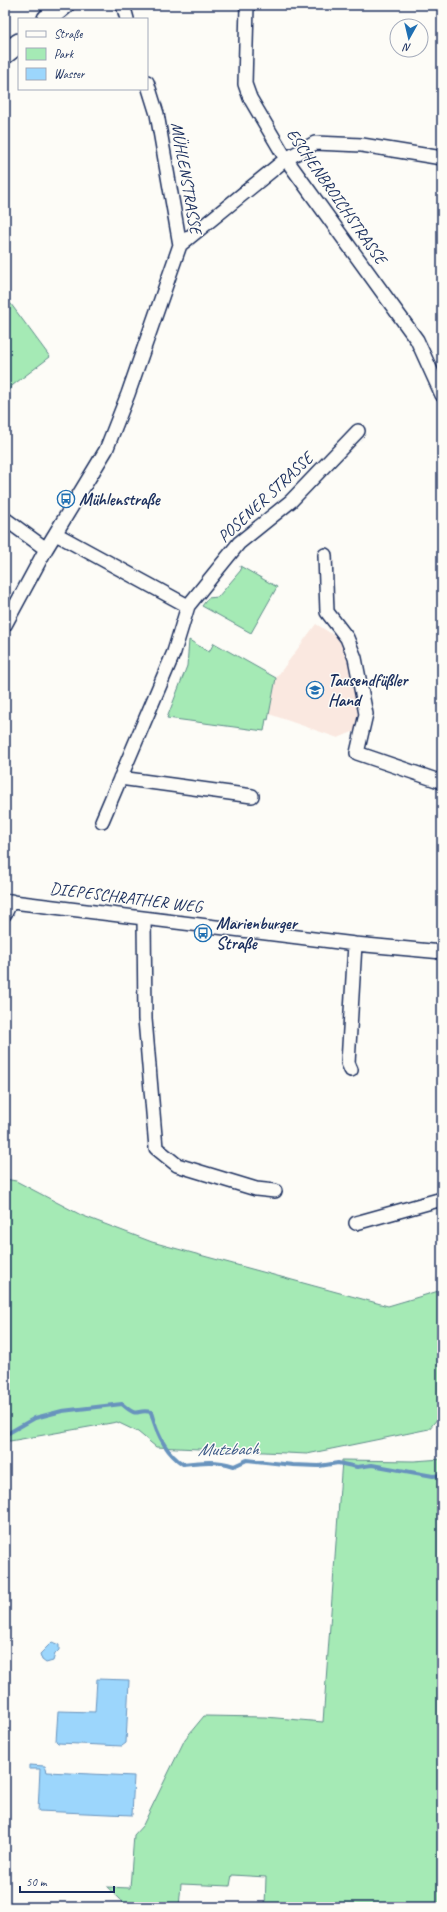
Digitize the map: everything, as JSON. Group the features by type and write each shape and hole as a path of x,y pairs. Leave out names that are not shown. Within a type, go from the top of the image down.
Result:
{"main road":[{"path":"48,18 64,5"},
{"path":"5,54 18,44"}],"street":[{"path":"123,5 127,18"},
{"name":"ESCHENBROICHSTRASSE","path":"247,5 245,84 250,98 286,159 418,340 442,395"},
{"name":"MÜHLENSTRASSE","path":"5,625 46,549 106,450 131,386 180,245 157,114 148,85"},
{"path":"180,245 286,159 315,143 362,145 442,158"},
{"name":"POSENER STRASSE","path":"188,606 239,543 291,501 358,431"},
{"path":"5,519 46,549"},
{"path":"56,534 188,606 174,652 102,821"},
{"path":"325,555 327,612 348,638 356,658 366,714 357,753 418,776 442,782"},
{"path":"120,778 252,796"},
{"path":"5,914 8,901"},
{"name":"DIEPESCHRATHER WEG","path":"8,901 355,944 442,952"},
{"path":"144,919 146,1019 156,1148 177,1165 256,1189 274,1191"},
{"path":"351,1070 348,1063 355,944"},
{"path":"356,1223 442,1199"}],"shaded area":[{"name":"Tausendfüßler Hand","path":"316,624 346,643 358,701 359,717 355,731 338,738 269,714 276,678"}],"green space":[{"path":"5,296 50,357 13,385 5,394"},
{"path":"240,566 277,587 251,633 202,606 208,598 218,597 241,570"},
{"path":"189,640 209,652 214,643 276,678 268,720 266,719 264,731 167,718 187,666"},
{"path":"5,1179 16,1181 81,1215 152,1242 388,1306 442,1290 442,1413 429,1429 307,1454 156,1447 138,1432 117,1422 10,1441 5,1440"},
{"path":"442,1459 442,1907 265,1907 266,1877 232,1875 230,1886 181,1884 179,1907 126,1907 107,1887 130,1888 134,1835 143,1825 185,1739 204,1716 265,1717 323,1722 342,1460 414,1461"}],"water":[{"path":"52,1642 59,1645 59,1650 55,1654 53,1661 46,1663 42,1660 40,1654"},
{"path":"97,1679 129,1680 126,1743 122,1746 58,1743 56,1741 58,1711 95,1712"},
{"path":"29,1765 45,1766 47,1772 134,1776 132,1815 38,1811 40,1769 29,1769"}],"waterway":[{"name":"Mutzbach","path":"5,1435 35,1418 62,1411 122,1404 135,1413 146,1411 151,1412 166,1448 183,1464 215,1462 234,1466 247,1460 319,1466 338,1463 357,1467 372,1465 433,1476 442,1475"}],"place":[{"name":"Mühlenstraße","path":"66,499"},
{"name":"Tausendfüßler Hand","path":"315,690"},
{"name":"Marienburger Straße","path":"203,933"}]}
